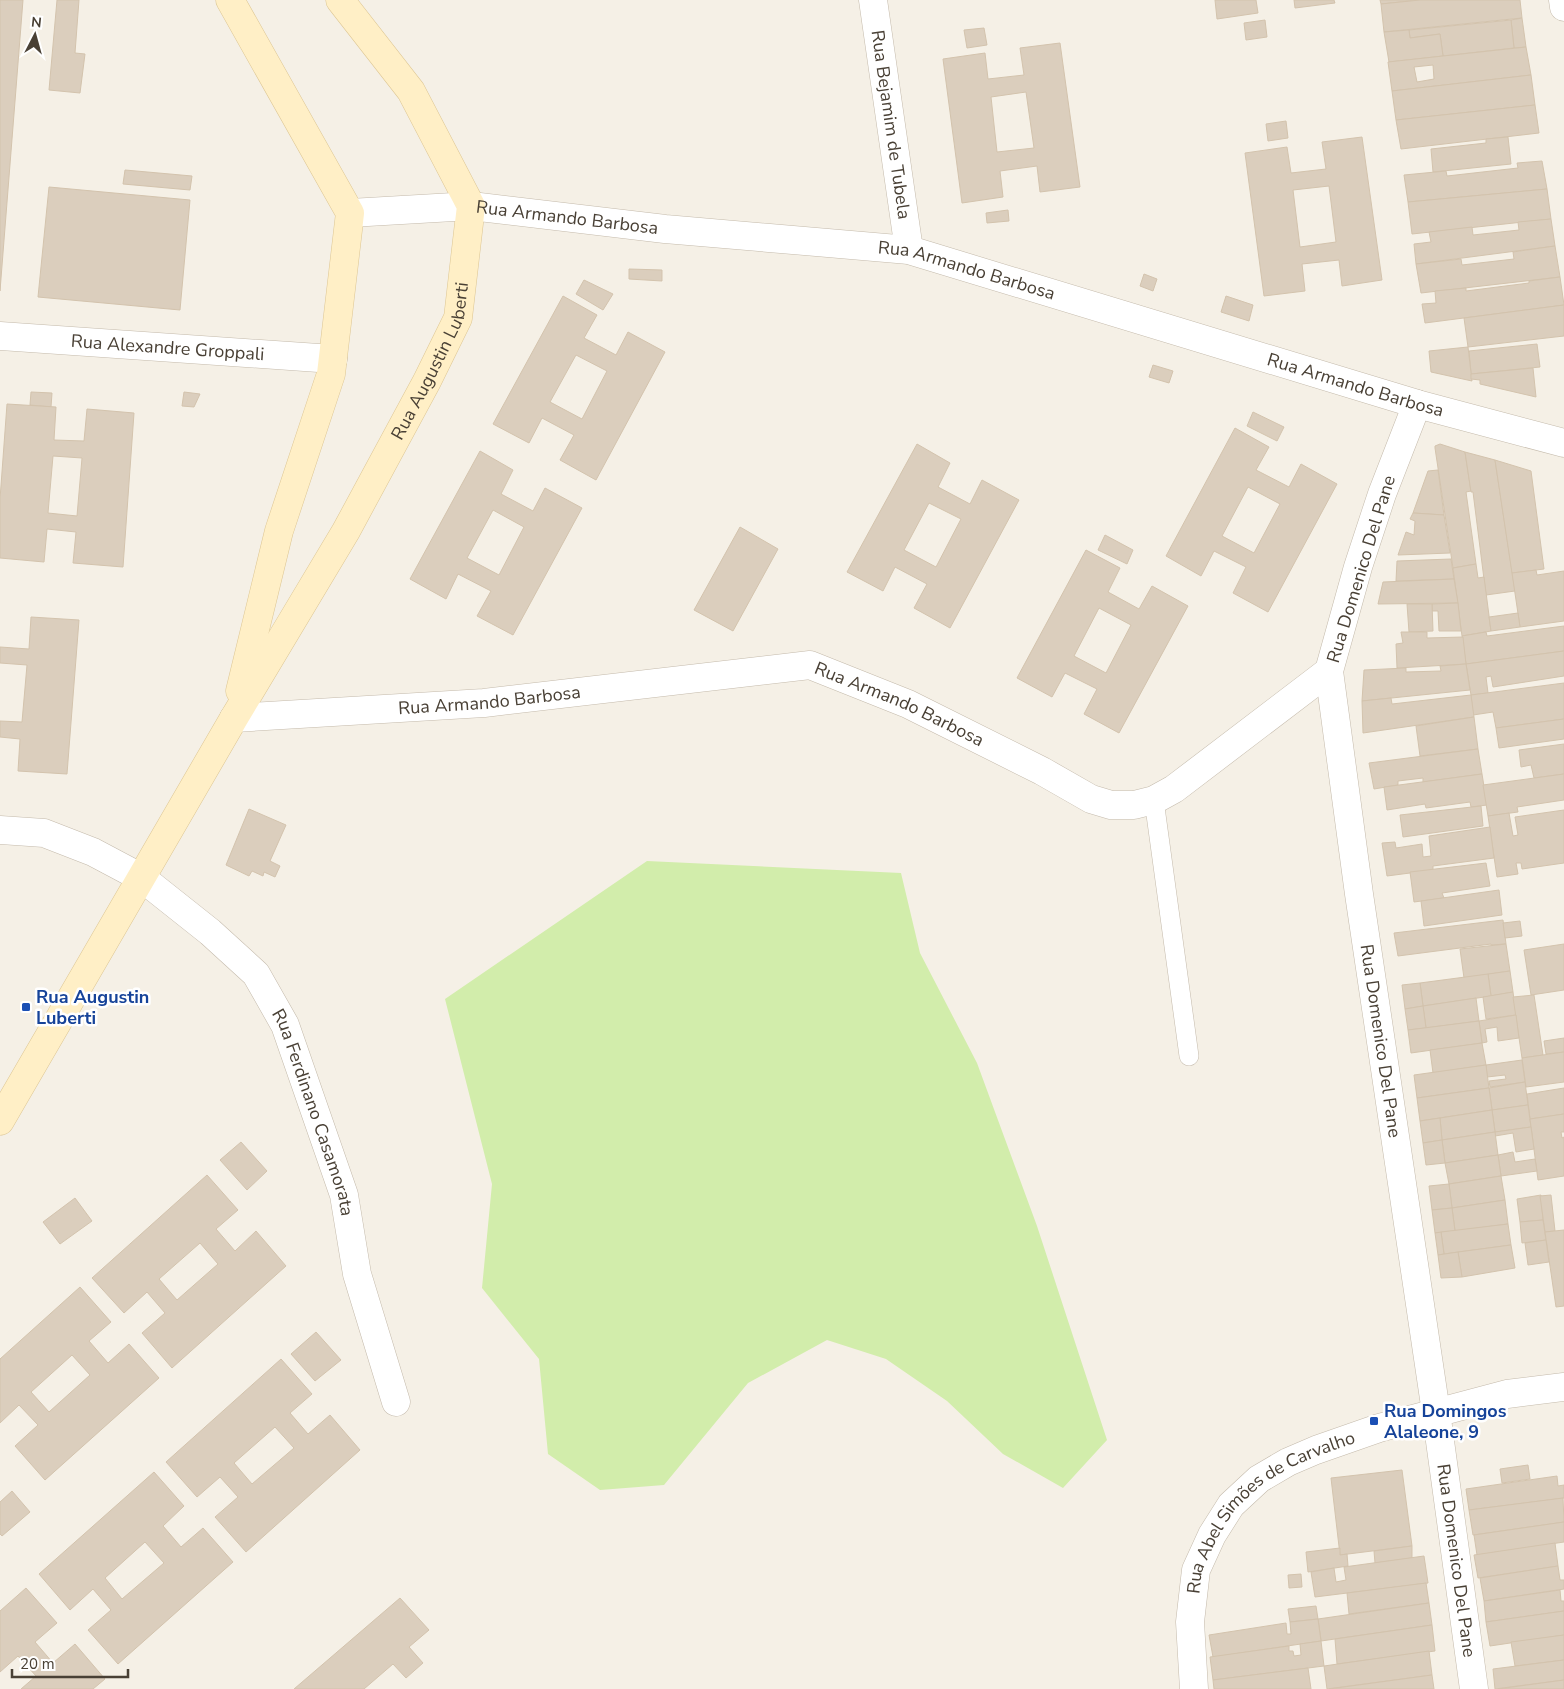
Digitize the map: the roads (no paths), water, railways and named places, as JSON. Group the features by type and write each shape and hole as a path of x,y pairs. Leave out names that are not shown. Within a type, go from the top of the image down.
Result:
{"street":[{"path":"230,0 350,213"},
{"path":"340,0 411,91 471,206"},
{"name":"Rua Bejamim de Tubela","path":"873,0 909,250"},
{"path":"1563,0 1564,7"},
{"name":"Rua Armando Barbosa","path":"350,213 471,206 665,229 909,250 1417,404 1564,443"},
{"name":"Rua Augustin Luberti","path":"0,1121 234,718 346,531 427,381 458,318 471,206"},
{"name":"Rua Augustin Luberti","path":"234,718 279,531 332,374 350,213"},
{"name":"Rua Alexandre Groppali","path":"0,336 333,359"},
{"name":"Rua Domenico Del Pane","path":"1417,404 1382,494 1358,567 1329,671 1359,894 1436,1412 1474,1689"},
{"name":"Rua Armando Barbosa","path":"234,718 484,703 810,666 908,704 1042,771 1091,799 1111,805 1134,805 1154,800 1174,789 1329,671"},
{"name":"Rua Ferdinano Casamorata","path":"0,830 44,833 93,852 142,878 210,932 256,974 284,1025 344,1195 357,1274 396,1402"},
{"name":"Rua Abel Simões de Carvalho","path":"1194,1689 1190,1622 1196,1570 1212,1535 1230,1505 1259,1479 1288,1462 1316,1450 1380,1428 1507,1394 1564,1387"}],"lane":[{"path":"1154,800 1190,1056"}],"place":[{"name":"Rua Augustin Luberti","path":"26,1007"},
{"name":"Rua Domingos Alaleone, 9","path":"1374,1421"}]}
